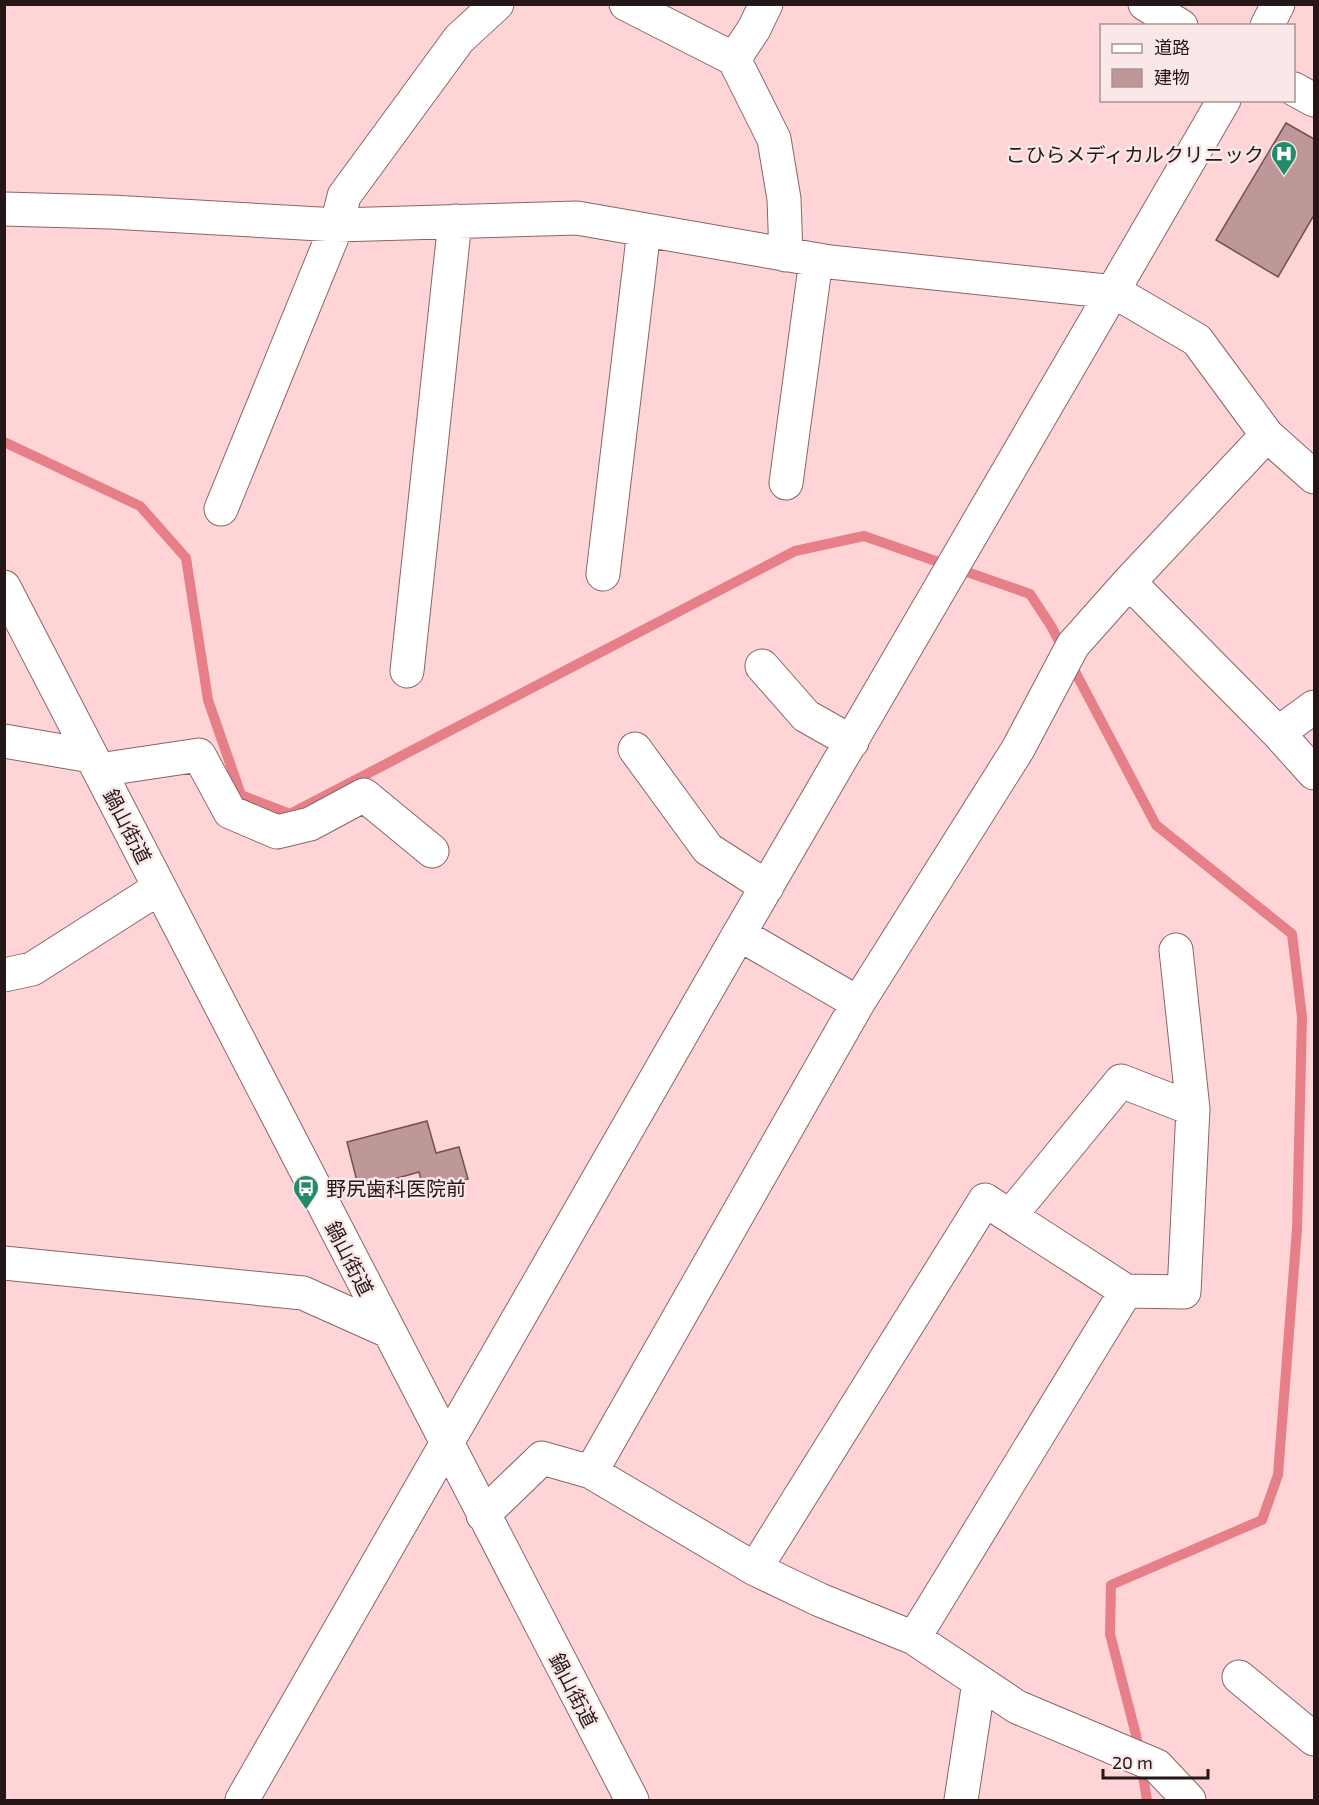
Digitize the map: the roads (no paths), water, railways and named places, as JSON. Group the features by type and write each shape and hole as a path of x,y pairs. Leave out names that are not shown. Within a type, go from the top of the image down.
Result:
{"street":[{"path":"221,509 337,225 344,196 459,39 497,4"},
{"path":"626,4 734,59 774,139 784,199 801,257 786,483"},
{"path":"734,59 754,29 766,4"},
{"path":"1145,4 1178,24"},
{"path":"1268,24 1278,4"},
{"path":"1295,89 1314,100"},
{"path":"242,1800 767,887 1115,292 1223,102"},
{"path":"4,208 337,225 577,218 801,257 1115,292 1197,340 1267,435 1314,477"},
{"path":"407,671 455,221"},
{"path":"603,574 644,230"},
{"path":"591,1472 858,1004 1018,749 1073,645 1267,435"},
{"path":"1129,582 1278,733 1314,773"},
{"name":"鍋山街道","path":"4,587 632,1800"},
{"path":"762,666 806,716 852,742"},
{"path":"1278,733 1314,707"},
{"path":"4,741 95,763 200,755 230,813 277,832 310,824 364,795 432,851"},
{"path":"635,749 708,849 767,887"},
{"path":"4,975 32,969 159,888"},
{"path":"740,934 858,1004"},
{"path":"755,1569 985,1200 1126,1291 1184,1292 1193,1109 1176,950"},
{"path":"1010,1216 1121,1081 1193,1109"},
{"path":"4,1263 303,1293 388,1331"},
{"path":"914,1638 1126,1291"},
{"path":"483,1515 542,1458 591,1472 755,1569 820,1600 914,1638 1017,1707 1157,1766 1190,1800"},
{"path":"1239,1677 1314,1739"},
{"path":"961,1800 980,1682"}],"waterway":[{"path":"4,442 140,506 186,558 208,700 241,795 290,814 795,551 864,536 1030,594 1051,626 1156,825 1292,934 1302,1017 1297,1229 1278,1475 1262,1520 1111,1585 1110,1634 1136,1735 1147,1800"}],"place":[{"name":"こひらメディカルクリニック","path":"1284,177"},
{"name":"野尻歯科医院前","path":"306,1211"}]}
